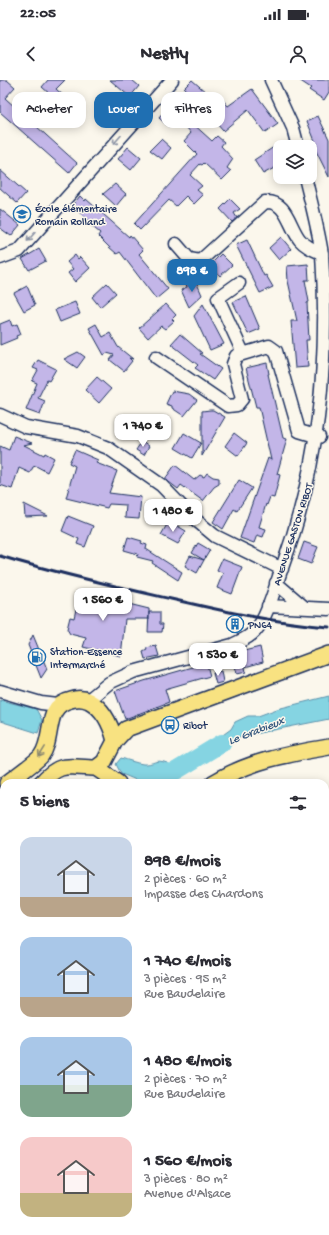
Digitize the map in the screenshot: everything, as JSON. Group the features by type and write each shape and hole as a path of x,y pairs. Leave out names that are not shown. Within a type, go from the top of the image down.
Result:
{"main road":[{"path":"100,765 118,732 329,654"},
{"path":"13,779 40,757 46,744 55,710 66,701 77,698 93,704 118,732"},
{"path":"221,779 245,766 283,754 329,747"},
{"path":"241,779 252,773 284,764 329,756"},
{"path":"45,779 49,774 65,765 100,765 114,779"}],"street":[{"path":"0,258 19,251 172,80"},
{"path":"271,80 293,128 296,140"},
{"name":"AVENUE GASTON RIBOT","path":"93,704 104,688 114,680 133,672 232,645 246,639 256,631 268,606 304,504 319,437 326,378 328,328 322,253 307,184"},
{"path":"176,244 189,259 200,261 266,202 271,202 280,206 289,219 299,239 309,248 322,253"},
{"path":"239,283 218,298 243,353"},
{"path":"156,358 228,406 237,405 242,399 233,364 236,356 268,346 276,350 300,431 319,437"},
{"path":"0,415 26,427 78,436 108,448 161,485 191,516 215,536 282,569"},
{"path":"276,583 304,607"},
{"path":"268,606 329,609"},
{"path":"0,691 41,703 55,710"}],"water":[{"path":"329,696 329,719 239,737 202,756 220,737 231,729 235,722 248,716 258,716 277,709"},
{"path":"0,700 36,709 42,720 38,733 0,721"},
{"path":"121,758 143,764 150,764 160,761 167,763 168,769 173,772 165,777 134,779 121,774 116,764"}],"building":[{"path":"0,80 7,80 15,87 5,98 12,104 12,123 0,112"},
{"path":"48,80 65,80 56,89 59,92 48,92 42,87"},
{"path":"110,80 132,80 139,86 134,92 124,92"},
{"path":"192,80 206,92 188,92 184,88"},
{"path":"299,80 329,80 329,92 324,100 309,90 311,88"},
{"path":"252,89 278,124 265,133 248,110 223,131 220,128 225,128 225,102 228,106"},
{"path":"318,116 329,139 329,177 317,153 317,140 315,140 307,121"},
{"path":"18,128 38,128 77,163 69,173"},
{"path":"187,128 198,128 212,141 217,136 224,142 221,146 233,159 227,168 231,171 222,180 204,163 202,165 200,164 190,175 202,186 197,190 203,195 194,204 186,196 176,206 169,200 140,230 134,224 197,154 184,141 191,133"},
{"path":"161,139 171,148 162,159 150,150"},
{"path":"128,147 141,158 131,170 118,159"},
{"path":"273,148 273,169 263,174 254,160"},
{"path":"0,170 26,193 17,203 0,188"},
{"path":"115,184 126,194 116,206 103,194"},
{"path":"80,196 85,201 86,199 129,237 130,235 143,250 139,254 168,289 156,299 120,252 117,254 109,247 98,236 100,233 72,206"},
{"path":"230,199 240,209 234,213 237,218 232,222 220,209"},
{"path":"0,209 20,225 11,236 0,228"},
{"path":"281,237 291,249 279,260 269,248"},
{"path":"247,240 264,276 266,275 273,287 260,293 236,245"},
{"path":"39,249 46,261 29,270 22,259"},
{"path":"221,254 232,265 220,276 210,265"},
{"path":"75,255 78,259 80,257 90,268 75,282 68,273 73,269 67,262"},
{"path":"308,264 309,280 305,280 309,302 307,303 309,340 306,340 308,367 295,368 291,321 297,321 288,281 287,266"},
{"path":"195,279 202,295 189,307 181,290 187,287 186,284"},
{"path":"107,283 116,293 100,307 92,297"},
{"path":"27,286 35,305 24,311 14,293"},
{"path":"246,296 260,329 248,334 233,302"},
{"path":"75,302 80,314 60,322 55,310"},
{"path":"166,304 176,315 172,319 174,321 165,329 161,326 148,338 139,328"},
{"path":"203,304 224,344 210,350 194,316"},
{"path":"10,320 12,326 17,324 21,334 16,336 17,338 0,345 0,324"},
{"path":"96,324 103,337 110,333 118,347 133,359 129,358 132,361 124,371 110,360 114,355 107,353 104,355 89,328"},
{"path":"180,334 202,353 200,354 221,369 213,380 195,368 198,365 171,344"},
{"path":"78,352 85,357 77,368 64,359"},
{"path":"38,360 56,369 49,381 47,380 38,398 45,401 40,415 26,410 37,383 32,381 38,370 33,368"},
{"path":"267,363 268,374 283,438 287,439 277,474 280,475 274,498 270,497 267,505 266,504 259,527 266,529 263,537 257,535 254,543 240,538 268,458 271,460 259,407 256,407 246,368"},
{"path":"97,377 111,389 99,403 85,390"},
{"path":"172,391 189,394 197,400 184,416 172,408 172,406 166,404"},
{"path":"213,410 225,417 202,456 202,411"},
{"path":"184,433 201,443 192,458 175,448"},
{"path":"234,433 247,443 238,456 225,446"},
{"path":"14,436 32,443 24,445 44,455 45,453 54,458 47,472 36,466 33,467 30,473 19,468 12,489 0,485 0,446 9,450"},
{"path":"142,441 149,446 144,455 136,450"},
{"path":"75,450 98,460 96,463 117,471 109,493 141,497 139,519 125,518 126,505 109,504 107,508 66,498 75,466 69,463"},
{"path":"175,465 194,480 200,475 204,477 207,473 213,477 219,478 219,484 214,487 203,501 181,485 178,489 165,479"},
{"path":"239,480 252,488 237,511 234,509 223,529 213,522"},
{"path":"24,504 48,516 25,517"},
{"path":"68,516 93,526 85,547 77,544 79,539 62,531"},
{"path":"169,521 186,531 178,544 161,535"},
{"path":"128,537 142,541 141,543 147,545 146,549 182,572 178,580 152,563 153,561 137,557 138,554 124,550"},
{"path":"304,542 318,547 311,564 298,559"},
{"path":"198,543 210,550 204,560 192,553"},
{"path":"190,556 204,560 197,573 185,566"},
{"path":"222,559 242,567 232,594 217,588 223,573 217,570"},
{"path":"80,592 149,609 149,619 125,619 121,656 83,647 86,638 70,634 67,629 70,617 74,618"},
{"path":"149,612 160,612 160,624 163,624 162,632 148,632"},
{"name":"Station-Essence Intermarché","path":"33,635 47,669 41,678 28,645"},
{"path":"156,646 159,656 145,659 143,652 147,650 146,648"},
{"path":"260,647 263,662 245,667 246,672 237,674 232,654"},
{"path":"200,665 200,667 207,665 210,676 165,689 169,702 125,719 115,691"},
{"path":"221,671 223,682 216,684 213,673"}],"waterway":[{"name":"Le Grabieux","path":"149,779 153,773 174,772 222,743"}],"railway":[{"path":"0,556 85,579 210,608 269,620 329,627"}],"place":[{"name":"École élémentaire Romain Rolland","path":"22,214"},
{"name":"PN64","path":"235,624"},
{"name":"Station-Essence Intermarché","path":"37,657"},
{"name":"Ribot","path":"170,725"}]}
